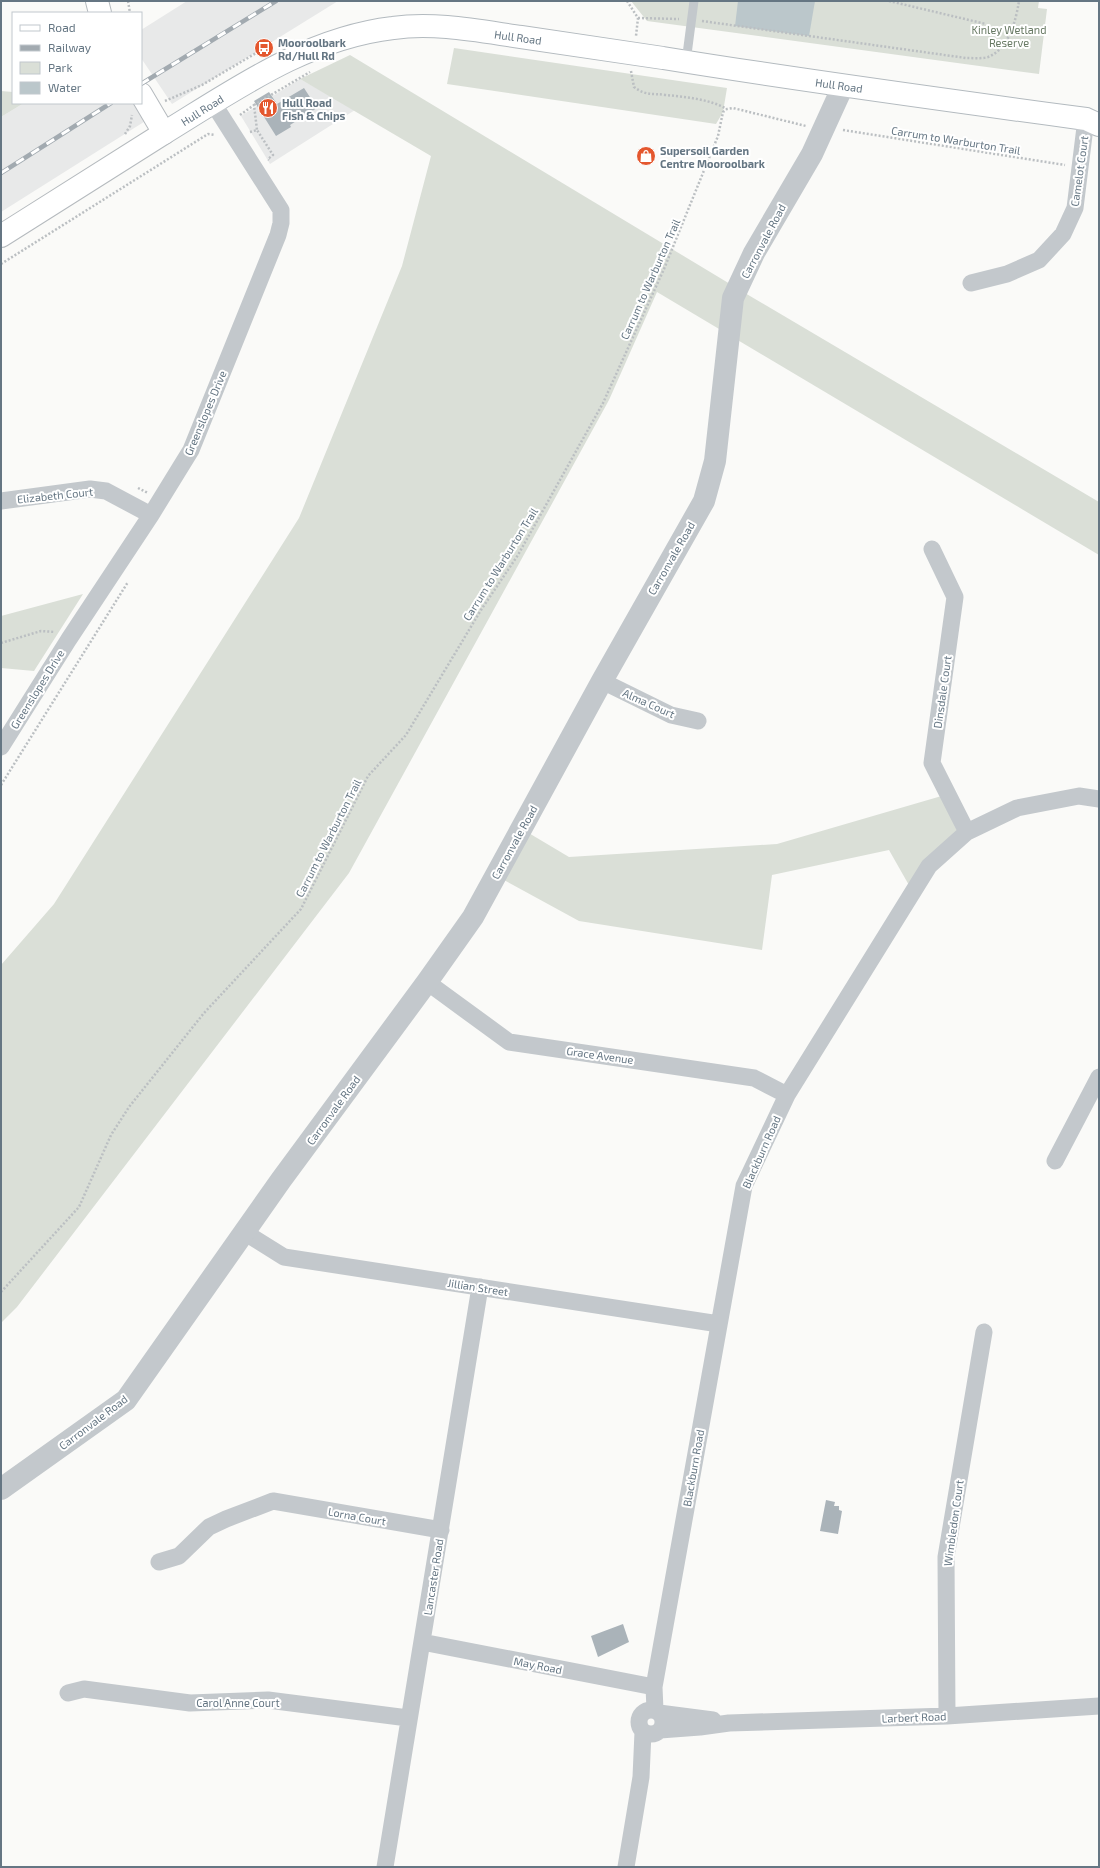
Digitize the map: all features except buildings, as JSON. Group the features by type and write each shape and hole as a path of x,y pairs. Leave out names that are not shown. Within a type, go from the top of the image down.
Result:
{"main road":[{"path":"97,1 100,12"},
{"name":"Hull Road","path":"1,236 164,133 293,57 332,41 394,27 438,27 482,31 843,86 1094,120"},
{"path":"144,102 164,133"}],"street":[{"name":"Carronvale Road","path":"1,1489 126,1400 244,1232 427,982 473,916 602,681 704,501 715,461 733,298 754,253 812,154 843,86"},
{"name":"Greenslopes Drive","path":"1,747 68,638 151,515 191,450 278,235 281,223 281,210 213,103"},
{"name":"Camelot Court","path":"971,283 1007,274 1039,260 1063,234 1075,208 1079,168 1094,120"},
{"name":"Elizabeth Court","path":"1,501 90,489 106,491 151,515"},
{"name":"Dinsdale Court","path":"932,549 955,597 932,763 967,832"},
{"name":"Alma Court","path":"602,681 671,715 698,721"},
{"name":"Blackburn Road","path":"652,1713 654,1687 744,1186 787,1095 929,866 967,832 1017,808 1079,796 1099,799"},
{"name":"Grace Avenue","path":"427,982 509,1042 754,1078 787,1095"},
{"path":"1055,1161 1099,1077"},
{"name":"Jillian Street","path":"244,1232 284,1257 719,1324"},
{"name":"Lancaster Road","path":"385,1867 408,1718 441,1530 480,1287"},
{"name":"Wimbledon Court","path":"947,1716 946,1557 984,1332"},
{"name":"Lorna Court","path":"159,1562 179,1556 214,1524 273,1501 441,1530"},
{"name":"May Road","path":"422,1642 654,1687"},
{"name":"Carol Anne Court","path":"68,1693 84,1689 190,1702 268,1700 408,1718"},
{"name":"Larbert Road","path":"652,1713 728,1722 947,1716 1099,1706"},
{"path":"626,1867 641,1777 653,1732 663,1722 652,1713 639,1724 653,1732"},
{"name":"Larbert Road","path":"653,1732 694,1728 728,1722"}],"lane":[{"path":"686,62 694,1"}],"path":[{"path":"128,1 130,12"},
{"path":"889,1 986,24"},
{"path":"638,18 691,20 978,58 988,57 996,53 1002,46 1013,28 1019,1"},
{"path":"122,137 144,102 164,102 202,85 263,49"},
{"path":"624,70 639,72"},
{"path":"239,115 311,72"},
{"path":"254,106 258,130"},
{"name":"Carrum to Warburton Trail","path":"1,1292 79,1207 111,1135 129,1107 204,1013 301,909 368,776 406,735 481,610 518,554 606,396 664,269 718,136 723,112 727,108 732,108 812,127 1079,168"},
{"path":"1,264 208,134 217,136"},
{"path":"135,487 149,493 153,486"},
{"path":"1,643 41,631 54,632 68,638"}],"shaded area":[{"path":"187,1 338,1 172,104 142,59 142,29"},
{"path":"300,79 355,110 270,164 241,116"},
{"path":"22,104 137,104 147,120 1,212 1,117"}],"green space":[{"name":"Kinley Wetland Reserve","path":"631,1 1039,1 1038,8 1047,9 1039,74 647,21"},
{"path":"454,48 727,88 723,112 716,124 447,84"},
{"path":"350,55 750,296 1099,502 1099,555 657,292 609,400 349,873 17,1307 1,1323 1,965 54,904 299,518 402,266 431,156 300,79"},
{"path":"1,91 12,92 12,104 22,104 1,117"},
{"path":"83,594 34,671 1,668 1,616"},
{"path":"945,795 963,832 910,887 889,850 772,875 762,950 579,921 502,879 527,832 569,857 777,844"}],"water":[{"path":"738,1 815,1 809,36 735,26"}],"railway":[{"path":"142,83 276,1"},
{"path":"1,173 109,104"}],"place":[{"name":"Mooroolbark Rd/Hull Rd","path":"264,48"},
{"name":"Hull Road Fish & Chips","path":"268,108"},
{"name":"Supersoil Garden Centre Mooroolbark","path":"646,156"}]}
